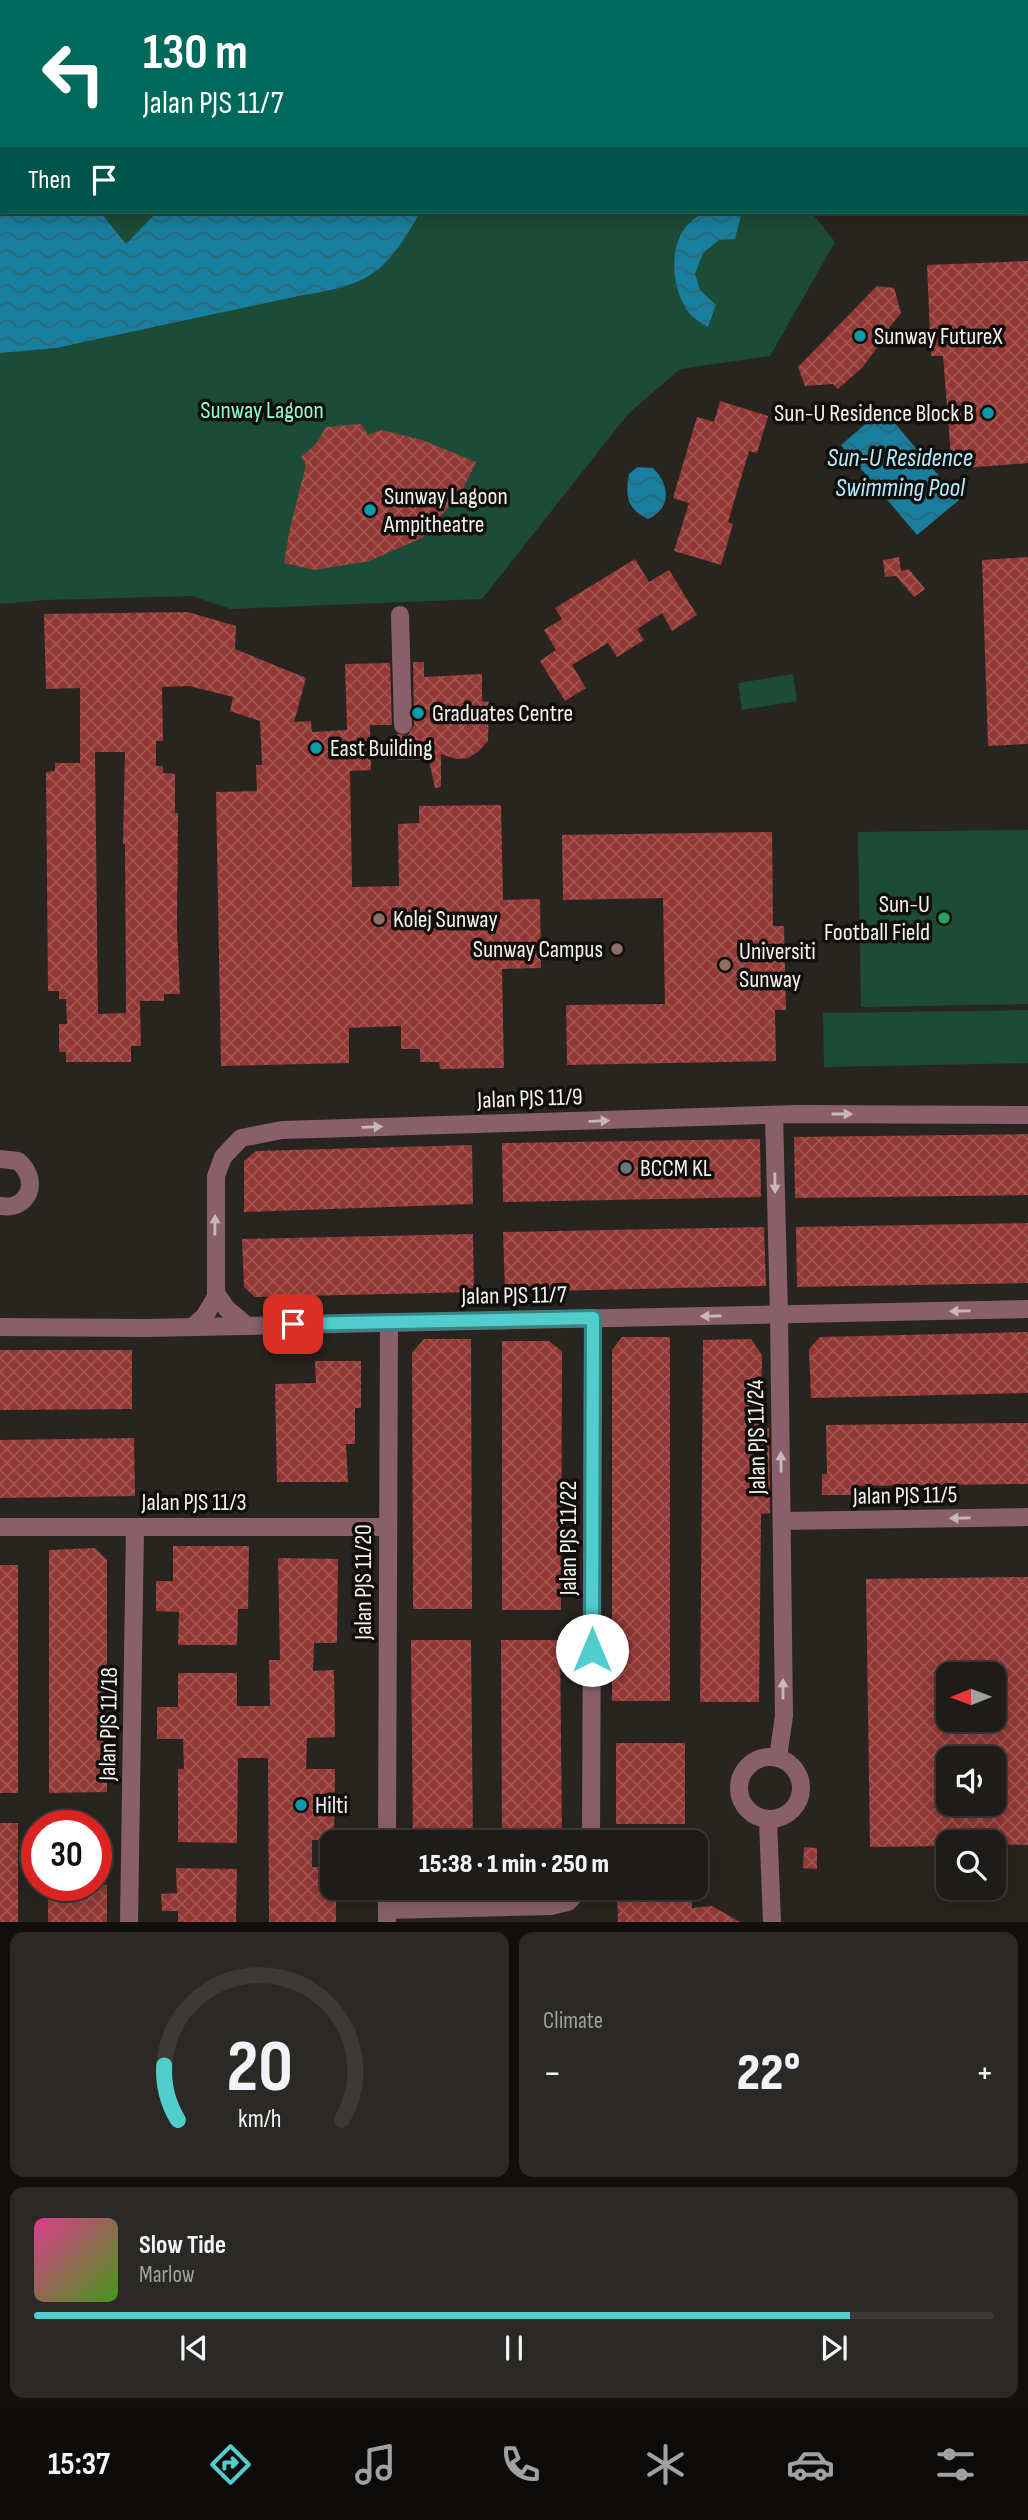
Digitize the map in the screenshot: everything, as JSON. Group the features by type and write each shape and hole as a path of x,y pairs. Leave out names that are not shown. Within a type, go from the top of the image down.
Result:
{"street":[{"path":"400,615 403,725"},
{"name":"Jalan PJS 11/9","path":"216,1293 216,1176 223,1157 241,1138 282,1130 774,1115 1028,1115"},
{"name":"Jalan PJS 11/24","path":"774,1115 784,1716 778,1757"},
{"path":"0,1159 18,1161 24,1166 30,1182 26,1198 12,1207 0,1206"},
{"path":"216,1293 227,1309 246,1325"},
{"path":"192,1327 204,1317 216,1293"},
{"name":"Jalan PJS 11/7","path":"0,1327 192,1327 1028,1309"},
{"name":"Jalan PJS 11/22","path":"591,1830 593,1318"},
{"name":"Jalan PJS 11/20","path":"387,1830 389,1322"},
{"name":"Jalan PJS 11/5","path":"782,1521 1028,1517"},
{"name":"Jalan PJS 11/3","path":"0,1527 388,1527"},
{"name":"Jalan PJS 11/18","path":"130,1922 135,1527"},
{"path":"778,1757 787,1761 794,1769 801,1788 799,1798 788,1814 768,1820 749,1812 738,1793 738,1783 748,1764 757,1759 778,1757"},
{"path":"768,1820 772,1922"},
{"path":"387,1916 551,1906 570,1900"}],"green space":[{"name":"Sunway Lagoon","path":"0,214 813,214 835,242 770,356 680,369 628,414 482,599 231,609 192,596 0,604"},
{"path":"793,674 797,701 742,710 738,683"},
{"name":"Sun-U Football Field","path":"1028,830 1028,1004 861,1007 858,832"},
{"path":"1028,1010 1028,1063 824,1067 823,1013"}],"water":[{"path":"0,214 102,214 126,244 155,214 418,214 385,263 360,281 326,291 56,348 0,353"},
{"path":"704,214 741,214 735,239 719,240 703,253 695,274 700,290 716,305 708,327 692,316 682,302 675,273 678,242 684,229"},
{"name":"Sun-U Residence Swimming Pool","path":"883,409 959,500 917,535 841,445"},
{"path":"637,467 653,468 665,489 665,503 648,519 636,511 629,501 629,474"}],"building":[{"path":"1028,261 1028,463 952,469 943,356 931,356 927,265"},
{"name":"Sunway FutureX","path":"877,286 894,288 901,313 889,328 894,334 886,342 883,340 862,368 838,389 833,384 805,386 798,367"},
{"path":"720,401 768,416 757,453 749,451 728,522 733,524 721,565 674,551 689,503 673,498 697,417 714,422"},
{"name":"Sunway Lagoon Ampitheatre","path":"361,424 368,435 381,430 422,440 476,462 461,493 422,538 369,561 314,570 284,563 306,465 301,457 316,444 326,427"},
{"path":"899,557 901,571 909,569 925,589 914,597 896,576 885,577 883,560"},
{"path":"1028,557 1028,744 988,746 982,560"},
{"path":"635,559 649,582 669,570 697,615 672,631 662,613 637,629 644,640 617,657 608,643 572,665 586,688 565,701 540,661 556,650 544,630 562,619 555,608"},
{"path":"188,612 236,626 235,649 306,678 294,722 311,721 312,732 347,730 345,664 390,663 392,725 370,725 371,770 350,771 352,887 399,886 398,824 419,823 419,806 501,805 503,900 540,899 541,968 502,969 504,1068 440,1069 439,1062 420,1062 420,1049 401,1049 401,1026 349,1028 349,1063 221,1066 216,792 257,791 256,765 262,765 260,721 230,711 233,697 189,686 162,687 163,741 156,741 156,766 163,766 163,773 175,774 175,813 178,813 177,929 180,994 164,994 164,1001 140,1001 141,1046 131,1046 131,1062 66,1062 66,1052 59,1052 59,1024 67,1024 66,999 59,999 59,991 48,991 46,772 55,771 55,763 80,763 80,688 46,689 44,614","holes":["95,752 125,752 123,844 126,1013 98,1014"]},
{"name":"Graduates Centre","path":"413,662 424,662 424,677 482,674 482,701 489,702 488,741 468,758 456,759 441,754 441,787 435,788 429,760 397,760 397,734 408,735 414,725"},
{"name":"Universiti Sunway","path":"772,832 773,926 784,926 786,1010 775,1010 776,1061 567,1065 566,1005 665,1004 663,898 563,900 562,835"},
{"path":"1028,1134 1028,1195 795,1198 794,1137"},
{"path":"760,1139 761,1197 503,1202 502,1143"},
{"path":"472,1145 473,1204 244,1212 244,1161 256,1151"},
{"path":"1028,1223 1028,1283 797,1287 796,1227"},
{"path":"764,1227 766,1286 505,1292 503,1232"},
{"path":"473,1234 474,1292 255,1297 244,1287 242,1239"},
{"path":"1028,1332 1028,1393 811,1398 809,1349 820,1337"},
{"path":"622,1337 670,1337 670,1701 612,1701 612,1350"},
{"path":"424,1339 471,1339 472,1609 413,1609 412,1353"},
{"path":"751,1339 762,1355 761,1429 769,1428 770,1513 761,1514 759,1702 700,1702 703,1340"},
{"path":"502,1341 549,1341 562,1351 561,1610 502,1610"},
{"path":"0,1350 132,1350 132,1409 0,1410"},
{"path":"315,1361 361,1361 361,1408 355,1408 355,1444 346,1444 348,1482 277,1482 275,1384 316,1383"},
{"path":"1028,1423 1028,1484 857,1486 857,1495 822,1495 822,1474 827,1474 826,1425"},
{"path":"134,1438 135,1496 0,1498 0,1440"},
{"path":"173,1546 249,1546 248,1609 238,1609 237,1645 178,1645 179,1612 156,1611 156,1581 173,1581"},
{"path":"95,1548 107,1560 107,1792 49,1793 49,1550"},
{"path":"278,1558 338,1559 337,1643 314,1643 313,1671 334,1670 335,1737 307,1738 306,1769 335,1769 334,1830 320,1830 320,1840 312,1840 312,1867 320,1867 320,1900 336,1900 336,1922 269,1922 268,1758 238,1758 237,1843 178,1842 178,1769 184,1769 183,1739 157,1739 157,1707 178,1707 178,1673 237,1673 237,1706 270,1706 269,1660 280,1660"},
{"path":"0,1565 18,1565 18,1793 0,1793"},
{"path":"1028,1577 1028,1845 1006,1844 1006,1830 936,1830 936,1846 870,1847 866,1579"},
{"path":"411,1640 471,1640 473,1830 413,1830"},
{"path":"501,1640 560,1640 562,1830 502,1830"},
{"path":"616,1743 685,1743 685,1824 616,1824"},
{"path":"0,1823 18,1823 18,1922 0,1922"},
{"path":"804,1847 817,1848 817,1869 803,1868"},
{"path":"176,1868 237,1869 236,1922 178,1922 178,1911 162,1911 161,1894 177,1893"},
{"path":"617,1900 692,1900 692,1908 712,1906 740,1922 618,1922"},
{"path":"48,1901 107,1901 107,1922 48,1922"}],"place":[{"name":"Sunway FutureX","path":"860,336"},
{"name":"Sun-U Residence Block B","path":"988,413"},
{"name":"Sunway Lagoon Ampitheatre","path":"370,510"},
{"name":"Graduates Centre","path":"418,713"},
{"name":"East Building","path":"316,748"},
{"name":"Sun-U Football Field","path":"944,918"},
{"name":"Kolej Sunway","path":"379,919"},
{"name":"Sunway Campus","path":"617,949"},
{"name":"Universiti Sunway","path":"725,965"},
{"name":"BCCM KL","path":"626,1168"},
{"name":"Hilti","path":"301,1805"}],"route":[{"path":"293,1324 593,1318 592,1650"}]}
